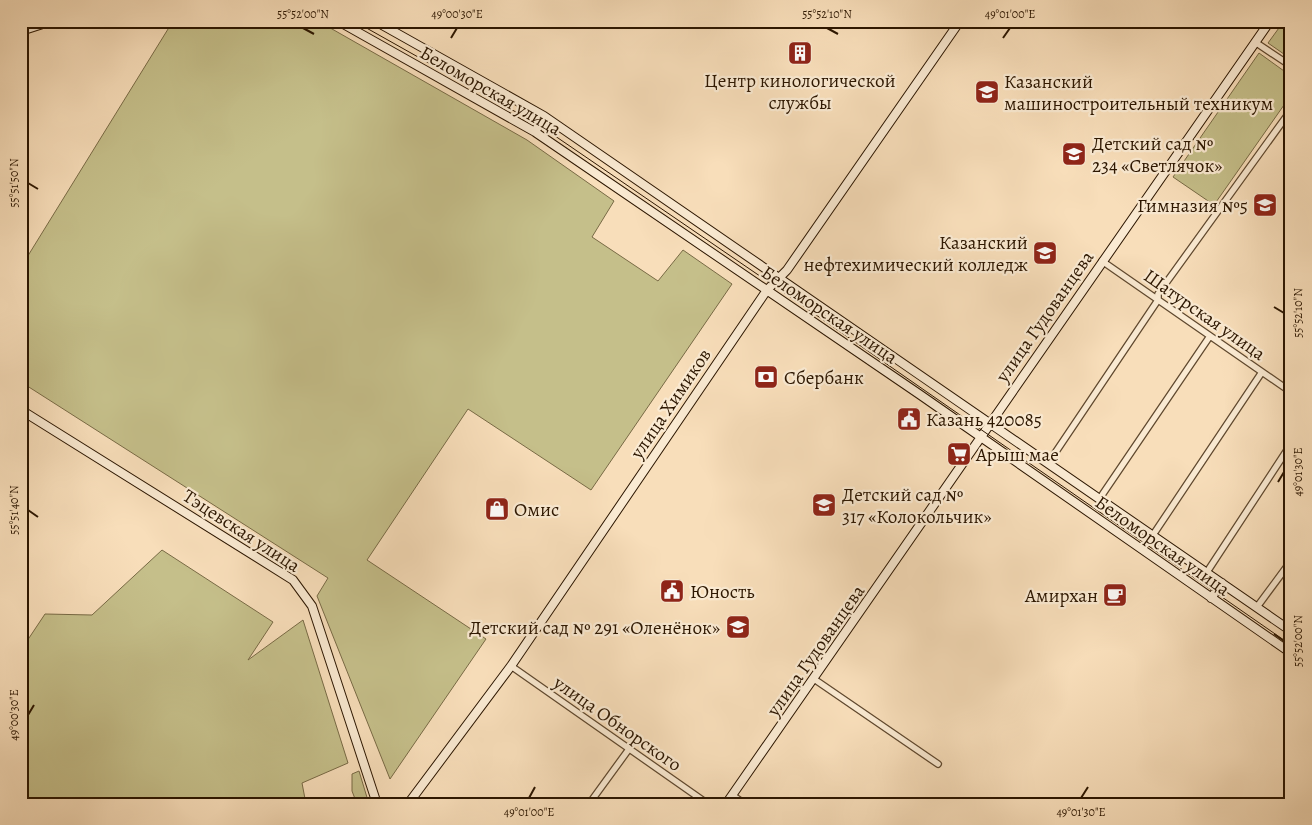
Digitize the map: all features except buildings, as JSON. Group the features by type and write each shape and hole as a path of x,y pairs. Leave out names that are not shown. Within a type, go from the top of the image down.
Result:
{"main road":[{"path":"21,31 52,21"},
{"name":"Беломорская улица","path":"338,21 535,132 767,290 1291,653"},
{"name":"Беломорская улица","path":"375,21 544,116 1049,462 1291,631"},
{"name":"улица Химиков","path":"408,804 511,666 767,290 781,278 960,21"},
{"name":"улица Гудованцева","path":"726,804 1270,21"},
{"path":"535,132 544,116"},
{"name":"Тэцевская улица","path":"21,410 293,580 312,606 377,804"},
{"path":"1212,598 1222,583"}],"street":[{"path":"1255,42 1291,66"},
{"path":"1049,462 1158,300 1158,294 1291,110"},
{"name":"Шатурская улица","path":"1102,261 1291,392"},
{"path":"1100,498 1210,336"},
{"path":"1153,535 1262,372"},
{"path":"1207,572 1291,444"},
{"path":"1257,607 1291,561"},
{"name":"улица Обнорского","path":"511,666 708,804"},
{"path":"814,679 938,764"},
{"path":"589,804 629,749"},
{"path":"732,795 745,804"}],"shaded area":[{"path":"173,21 318,21 527,140 614,201 592,237 658,281 683,250 732,284 591,490 468,409 367,560 486,639 390,779 317,596 328,578 21,382 21,267"},
{"path":"1284,21 1291,21 1291,59 1268,43"},
{"path":"1259,53 1291,76 1291,95 1214,205 1173,177"},
{"path":"162,550 273,622 248,660 303,620 348,763 302,783 306,804 21,804 21,650 45,614 92,615"},
{"path":"359,771 369,804 357,804 352,791 352,774"}],"tram line":[{"path":"354,21 539,125 1291,645"}],"place":[{"name":"Центр кинологической службы","path":"800,53"},
{"name":"Казанский машиностроительный техникум","path":"987,92"},
{"name":"Детский сад № 234 «Светлячок»","path":"1074,154"},
{"name":"Гимназия №5","path":"1265,205"},
{"name":"Казанский нефтехимический колледж","path":"1045,253"},
{"name":"Сбербанк","path":"766,377"},
{"name":"Казань 420085","path":"909,419"},
{"name":"Арыш мае","path":"959,454"},
{"name":"Детский сад № 317 «Колокольчик»","path":"824,505"},
{"name":"Омис","path":"497,509"},
{"name":"Юность","path":"672,591"},
{"name":"Амирхан","path":"1115,595"},
{"name":"Детский сад № 291 «Оленёнок»","path":"738,627"}]}
